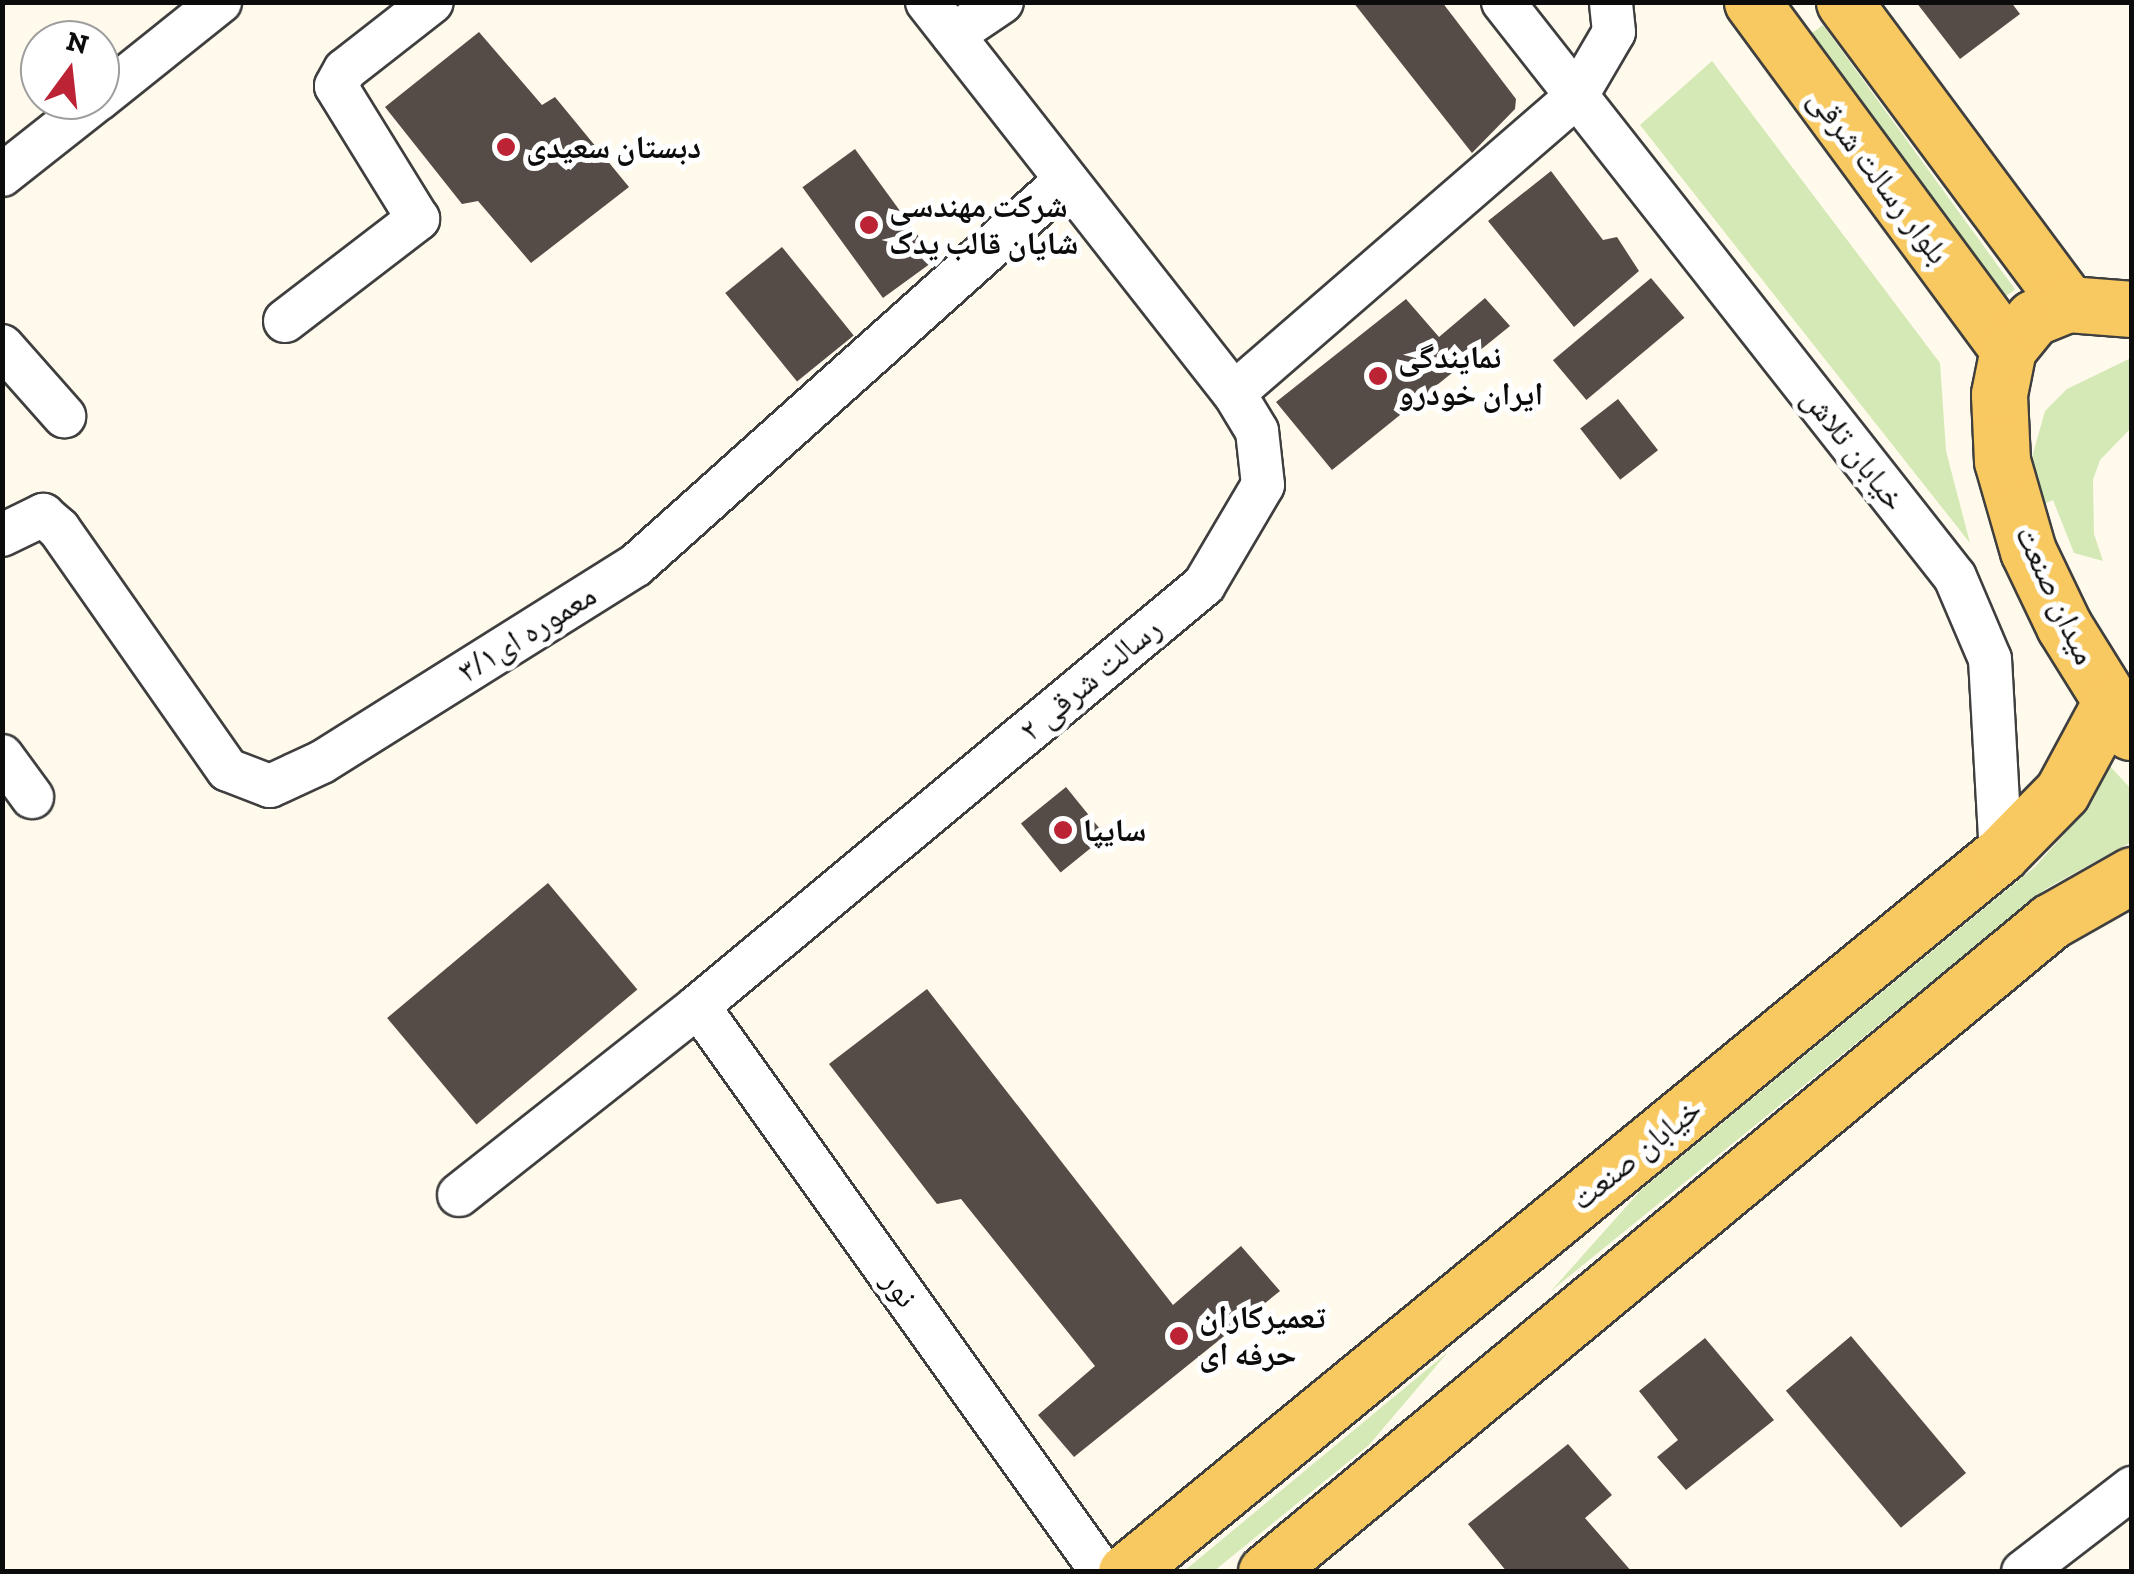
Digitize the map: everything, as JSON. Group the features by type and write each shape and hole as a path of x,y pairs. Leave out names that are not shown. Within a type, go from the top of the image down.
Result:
{"main road":[{"path":"1844,2 2068,304"},
{"name":"بلوار رسالت شرقی","path":"1772,10 2008,349"},
{"path":"2008,349 2034,318 2068,304 2132,309"},
{"name":"میدان صنعت","path":"2008,349 1999,394 2008,479 2028,551 2120,719"},
{"name":"خیابان صنعت","path":"1126,1572 2001,854 2062,792 2120,719"},
{"path":"1266,1572 2051,921 2132,875"},
{"path":"1474,1286 1530,1353"}],"street":[{"path":"120,82 220,2"},
{"path":"286,321 418,220 336,86 344,70 432,2"},
{"path":"940,19 1002,2"},
{"name":"خیابان تلاش","path":"1502,2 1955,578 1990,659 2001,854"},
{"path":"1234,393 1576,97 1614,32 1611,2"},
{"name":"رسالت شرقی ۲","path":"459,1195 698,1006 1204,585 1263,485 1258,432 1234,393 940,19"},
{"path":"2,175 72,120"},
{"name":"معموره ای۳/۱","path":"2,534 43,516 59,529 228,770 270,786 322,762 636,565 1066,180"},
{"path":"2,346 64,416"},
{"path":"2,756 32,797"},
{"name":"نور","path":"698,1006 1102,1572"},
{"path":"2031,1569 2132,1488"}],"green space":[{"path":"1823,25 2015,290 2002,299 1810,34"},
{"path":"1712,61 1940,363 1946,451 1970,543 1640,125"},
{"path":"2131,358 2131,428 2100,460 2093,480 2094,534 2103,561 2074,553 2053,500 2044,504 2032,457 2045,411 2067,389"},
{"path":"2109,765 2131,789 2131,842 2047,888 1551,1291 1641,1190 2035,867 2082,814"},
{"path":"1448,1352 1369,1445 1214,1571 1184,1571"}],"building":[{"path":"1353,2 1442,2 1516,99 1515,109 1472,153"},
{"path":"1916,2 2011,2 2020,14 1960,59"},
{"name":"دبستان سعیدی","path":"479,32 542,105 555,97 629,187 531,263 478,201 462,204 385,107"},
{"name":"شرکت مهندسی شایان قالب یدک","path":"855,149 936,260 883,298 802,187"},
{"path":"1551,171 1603,240 1617,237 1639,271 1574,327 1488,221"},
{"path":"782,247 854,336 797,382 725,293"},
{"path":"1651,278 1684,318 1586,400 1553,360"},
{"name":"نمایندگی ایران خودرو","path":"1485,298 1510,326 1332,470 1276,402 1406,299 1439,337"},
{"path":"1618,399 1658,450 1620,480 1580,429"},
{"name":"سایپا","path":"1066,787 1106,836 1061,872 1021,824"},
{"path":"548,883 637,989 476,1124 387,1018"},
{"path":"927,989 1173,1305 1241,1246 1280,1291 1074,1457 1038,1415 1095,1366 961,1199 937,1204 829,1064"},
{"path":"1851,1336 1966,1473 1901,1528 1786,1391"},
{"path":"1705,1338 1774,1420 1686,1490 1657,1457 1678,1440 1639,1391"},
{"path":"1568,1444 1612,1495 1585,1518 1632,1572 1507,1572 1468,1524"}],"place":[{"name":"دبستان سعیدی","path":"506,147"},
{"name":"شرکت مهندسی شایان قالب یدک","path":"869,225"},
{"name":"نمایندگی ایران خودرو","path":"1378,376"},
{"name":"سایپا","path":"1063,830"},
{"name":"تعمیرکاران حرفه ای","path":"1179,1336"}]}
